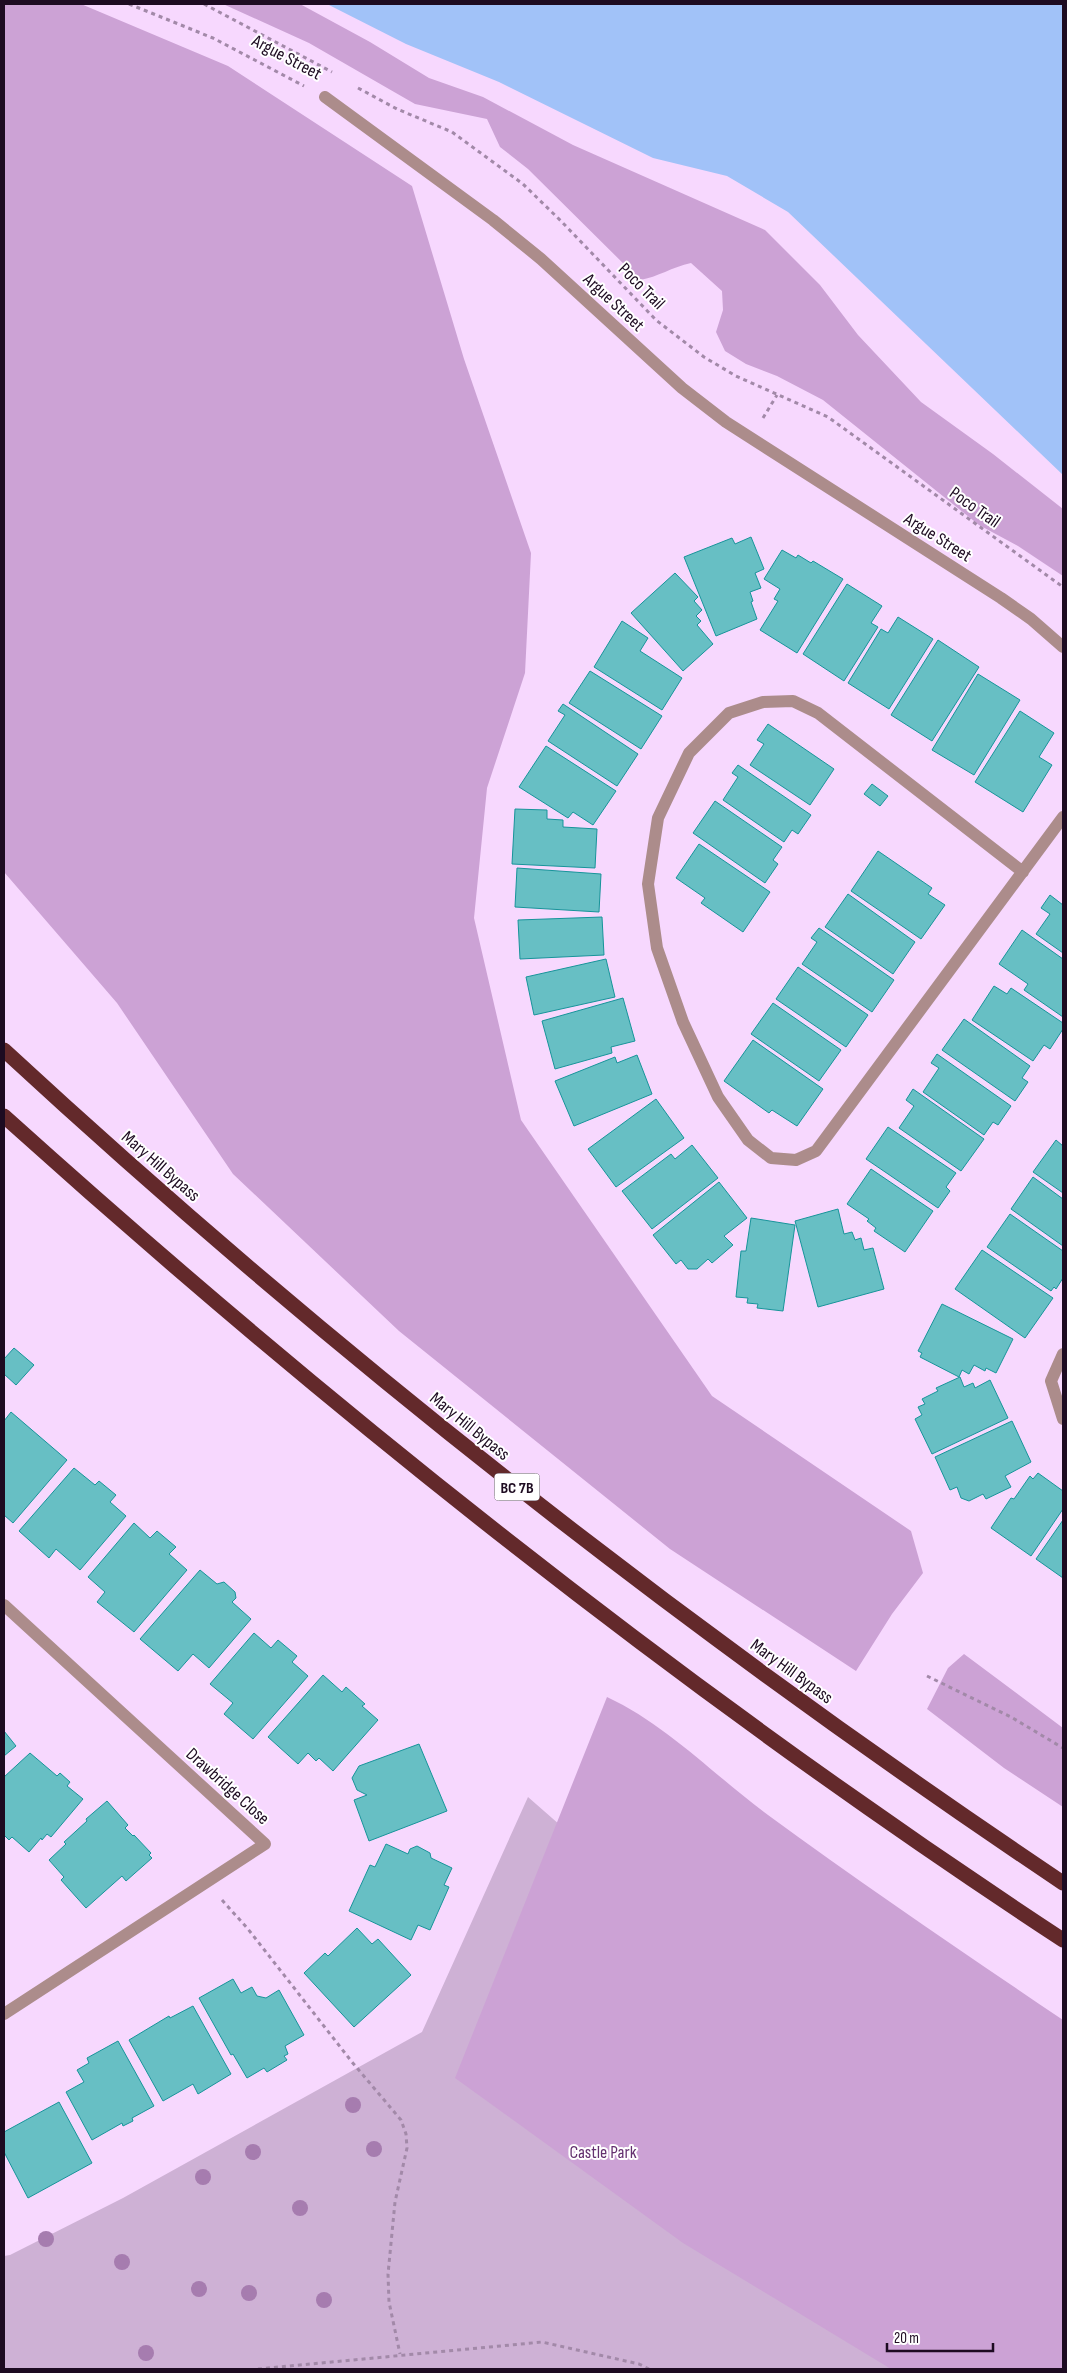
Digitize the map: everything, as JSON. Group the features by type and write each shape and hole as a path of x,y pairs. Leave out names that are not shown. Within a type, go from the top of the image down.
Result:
{"highway":[{"name":"Mary Hill Bypass","path":"4,1050 182,1210 339,1344 497,1472 822,1716 1063,1883"},
{"name":"BC 7B","path":"4,1116 142,1241 305,1378 466,1509 634,1638 842,1790 1063,1940"}],"street":[{"name":"Argue Street","path":"325,97 500,225 541,259 682,388 726,422 1001,598 1031,619 1063,647"},
{"path":"1022,872 818,713 794,701 763,702 729,713 689,753 658,818 648,884 657,948 683,1022 718,1096 748,1140 771,1158 796,1160 816,1151 1063,817"},
{"path":"1063,1354 1051,1381 1063,1419"},
{"name":"Drawbridge Close","path":"4,1605 265,1844 4,2014"}],"path":[{"name":"Argue Street","path":"129,4 213,38 325,97"},
{"path":"204,4 301,53 334,73"},
{"name":"Poco Trail","path":"356,86 396,109 452,132 523,184 562,221 656,320 704,357 736,376 828,417 1063,587"},
{"path":"760,423 777,395"},
{"path":"927,1676 1011,1717 1063,1748"},
{"path":"207,1882 248,1929 352,2062 401,2120 406,2134 407,2148 395,2202 388,2274 390,2302 400,2354"},
{"path":"258,2369 542,2342 639,2364 649,2369"}],"green space":[{"path":"4,4 81,4 228,66 412,186 464,359 531,553 525,673 487,788 474,918 521,1120 712,1396 911,1531 923,1573 892,1614 856,1671 670,1549 399,1331 233,1174 117,1003 4,872"},
{"path":"223,4 300,4 370,42 429,78 483,97 573,145 765,230 820,285 858,335 921,402 993,454 1063,509 1063,576 1018,546 979,525 823,400 777,376 746,364 725,351 716,332 723,310 722,291 691,263 640,280 528,169 500,147 487,119 415,104 309,43"},
{"path":"964,1654 1063,1728 1063,1807 1004,1768 927,1709 948,1668"},
{"path":"607,1697 670,1736 768,1815 915,1919 1063,2020 1063,2369 891,2369 683,2243 455,2078"},
{"name":"Castle Park","path":"528,1797 825,2057 1063,2369 4,2369 4,2256 10,2255 123,2198 422,2032"}],"water":[{"path":"327,4 1063,4 1063,475 788,212 727,176 653,158 499,82 406,44"}],"building":[{"path":"751,537 764,569 755,573 761,588 750,592 753,601 751,602 757,619 716,636 684,557 732,538 735,544"},
{"path":"782,550 796,558 798,555 811,563 813,561 843,579 797,653 760,630 778,601 774,599 780,589 764,579"},
{"path":"675,573 698,597 694,601 702,610 696,616 701,621 697,625 713,644 683,671 631,613"},
{"path":"847,584 882,606 871,623 878,627 844,681 803,654"},
{"path":"898,617 933,639 889,709 848,683 881,629 888,633"},
{"path":"622,621 648,638 640,651 682,678 662,710 594,667"},
{"path":"938,640 979,667 932,741 891,715"},
{"path":"590,671 662,716 641,749 569,703"},
{"path":"978,674 1020,700 974,775 932,750"},
{"path":"563,704 638,754 617,786 548,741 565,715 558,711"},
{"path":"1020,711 1054,733 1039,757 1052,765 1023,812 975,782"},
{"path":"768,724 834,769 810,805 750,765 764,744 757,740"},
{"path":"546,746 616,791 593,825 573,812 568,818 519,787"},
{"path":"738,765 811,815 798,834 792,830 784,842 723,800 738,777 732,773"},
{"path":"872,784 888,796 880,806 864,794"},
{"path":"715,801 782,847 773,860 778,864 765,883 693,833"},
{"path":"515,809 547,810 547,819 563,820 563,827 597,829 595,868 512,864"},
{"path":"699,844 770,892 743,932 701,903 705,898 676,878"},
{"path":"878,851 932,888 928,894 945,905 921,939 851,891"},
{"path":"517,868 601,874 599,912 515,907"},
{"path":"848,894 915,942 893,974 825,927"},
{"path":"1050,895 1063,905 1063,953 1036,934 1050,914 1041,908"},
{"path":"602,917 604,955 520,959 518,920"},
{"path":"819,928 894,980 872,1012 802,964 817,942 811,938"},
{"path":"1022,930 1063,959 1063,1017 1024,990 1028,984 999,964"},
{"path":"606,959 615,997 534,1015 526,977"},
{"path":"798,967 868,1015 846,1047 776,999"},
{"path":"994,986 1007,994 1011,988 1063,1023 1063,1029 1050,1049 1044,1045 1033,1061 972,1020"},
{"path":"623,998 635,1041 611,1047 612,1053 555,1069 542,1021"},
{"path":"773,1003 841,1050 819,1081 751,1034"},
{"path":"964,1019 1030,1066 1022,1078 1028,1082 1015,1101 942,1050"},
{"path":"753,1040 823,1089 797,1126 772,1110 769,1113 724,1081"},
{"path":"937,1054 1011,1106 998,1125 993,1122 984,1135 923,1092 939,1068 931,1063"},
{"path":"637,1055 652,1094 574,1126 555,1081 615,1057 617,1063"},
{"path":"913,1089 984,1139 961,1171 899,1128 914,1106 906,1100"},
{"path":"656,1099 684,1138 616,1187 588,1149"},
{"path":"888,1127 956,1173 946,1187 950,1191 938,1208 866,1159"},
{"path":"1056,1140 1063,1146 1063,1193 1033,1172"},
{"path":"692,1145 718,1178 652,1229 622,1191 671,1154 675,1159"},
{"path":"871,1169 933,1211 905,1252 874,1231 876,1228 867,1221 869,1219 847,1204"},
{"path":"1033,1177 1063,1199 1063,1246 1011,1209"},
{"path":"719,1182 747,1218 724,1236 733,1245 712,1263 708,1259 697,1269 688,1269 681,1260 676,1264 653,1235"},
{"path":"838,1209 844,1234 852,1232 855,1240 861,1238 864,1250 873,1248 884,1289 818,1307 795,1221"},
{"path":"1010,1214 1063,1251 1063,1278 1056,1289 1054,1287 1051,1291 987,1247"},
{"path":"751,1218 795,1225 783,1311 757,1308 758,1304 747,1303 748,1298 736,1297 741,1251 746,1251"},
{"path":"982,1250 1053,1298 1025,1338 955,1289"},
{"path":"942,1304 1013,1339 996,1373 986,1368 985,1371 974,1365 969,1374 962,1370 959,1377 920,1357 922,1353 918,1351"},
{"path":"14,1348 34,1365 16,1385 4,1374 4,1359"},
{"path":"960,1377 964,1387 973,1383 975,1388 990,1380 1008,1418 932,1454 915,1419 922,1415 918,1407 925,1404 922,1399 938,1391 936,1388"},
{"path":"11,1412 67,1460 13,1523 4,1515 4,1421"},
{"path":"1012,1421 1031,1462 1005,1476 1011,1487 986,1499 983,1494 969,1501 961,1498 957,1487 950,1490 935,1457"},
{"path":"74,1468 95,1485 99,1481 116,1495 110,1502 126,1516 80,1570 56,1549 49,1558 19,1531"},
{"path":"1038,1473 1063,1491 1063,1509 1031,1556 991,1528 1011,1498 1014,1499 1030,1476 1033,1479"},
{"path":"1063,1520 1063,1578 1036,1559"},
{"path":"134,1523 150,1538 157,1531 176,1547 169,1554 187,1570 134,1632 97,1602 105,1592 88,1577"},
{"path":"200,1570 217,1584 224,1582 235,1592 236,1598 232,1602 251,1619 209,1668 193,1654 178,1671 140,1639"},
{"path":"254,1633 271,1648 278,1640 297,1656 292,1662 308,1676 253,1739 224,1714 233,1703 210,1684"},
{"path":"323,1675 342,1692 346,1687 365,1704 362,1706 378,1720 333,1771 319,1758 316,1761 308,1753 298,1764 268,1737"},
{"path":"4,1731 16,1746 4,1756"},
{"path":"419,1744 447,1811 369,1841 354,1800 367,1795 357,1790 352,1778 359,1766"},
{"path":"30,1753 57,1776 60,1773 70,1782 67,1786 83,1799 51,1837 47,1834 42,1840 41,1838 29,1852 12,1837 9,1840 4,1835 4,1777"},
{"path":"107,1801 128,1825 125,1828 151,1853 149,1855 152,1858 126,1881 122,1876 86,1908 61,1880 64,1877 49,1860 66,1844 64,1842 87,1821 86,1819"},
{"path":"386,1844 408,1854 410,1849 417,1846 430,1853 431,1858 452,1868 444,1885 449,1887 430,1930 418,1925 411,1940 349,1911 370,1865 375,1867"},
{"path":"357,1928 372,1944 378,1939 411,1975 354,2027 304,1973 325,1953 328,1956"},
{"path":"233,1979 241,1993 252,1987 257,1996 266,1998 279,1990 304,2035 285,2046 288,2054 284,2056 287,2060 267,2072 264,2068 247,2078 233,2054 231,2055 199,1998"},
{"path":"193,2006 231,2074 198,2094 193,2084 163,2101 129,2040 169,2016 170,2018"},
{"path":"118,2041 154,2106 132,2118 133,2121 123,2126 122,2123 92,2140 66,2092 84,2082 77,2070 89,2063 87,2058"},
{"path":"59,2102 92,2163 28,2198 4,2152 4,2132"}]}
